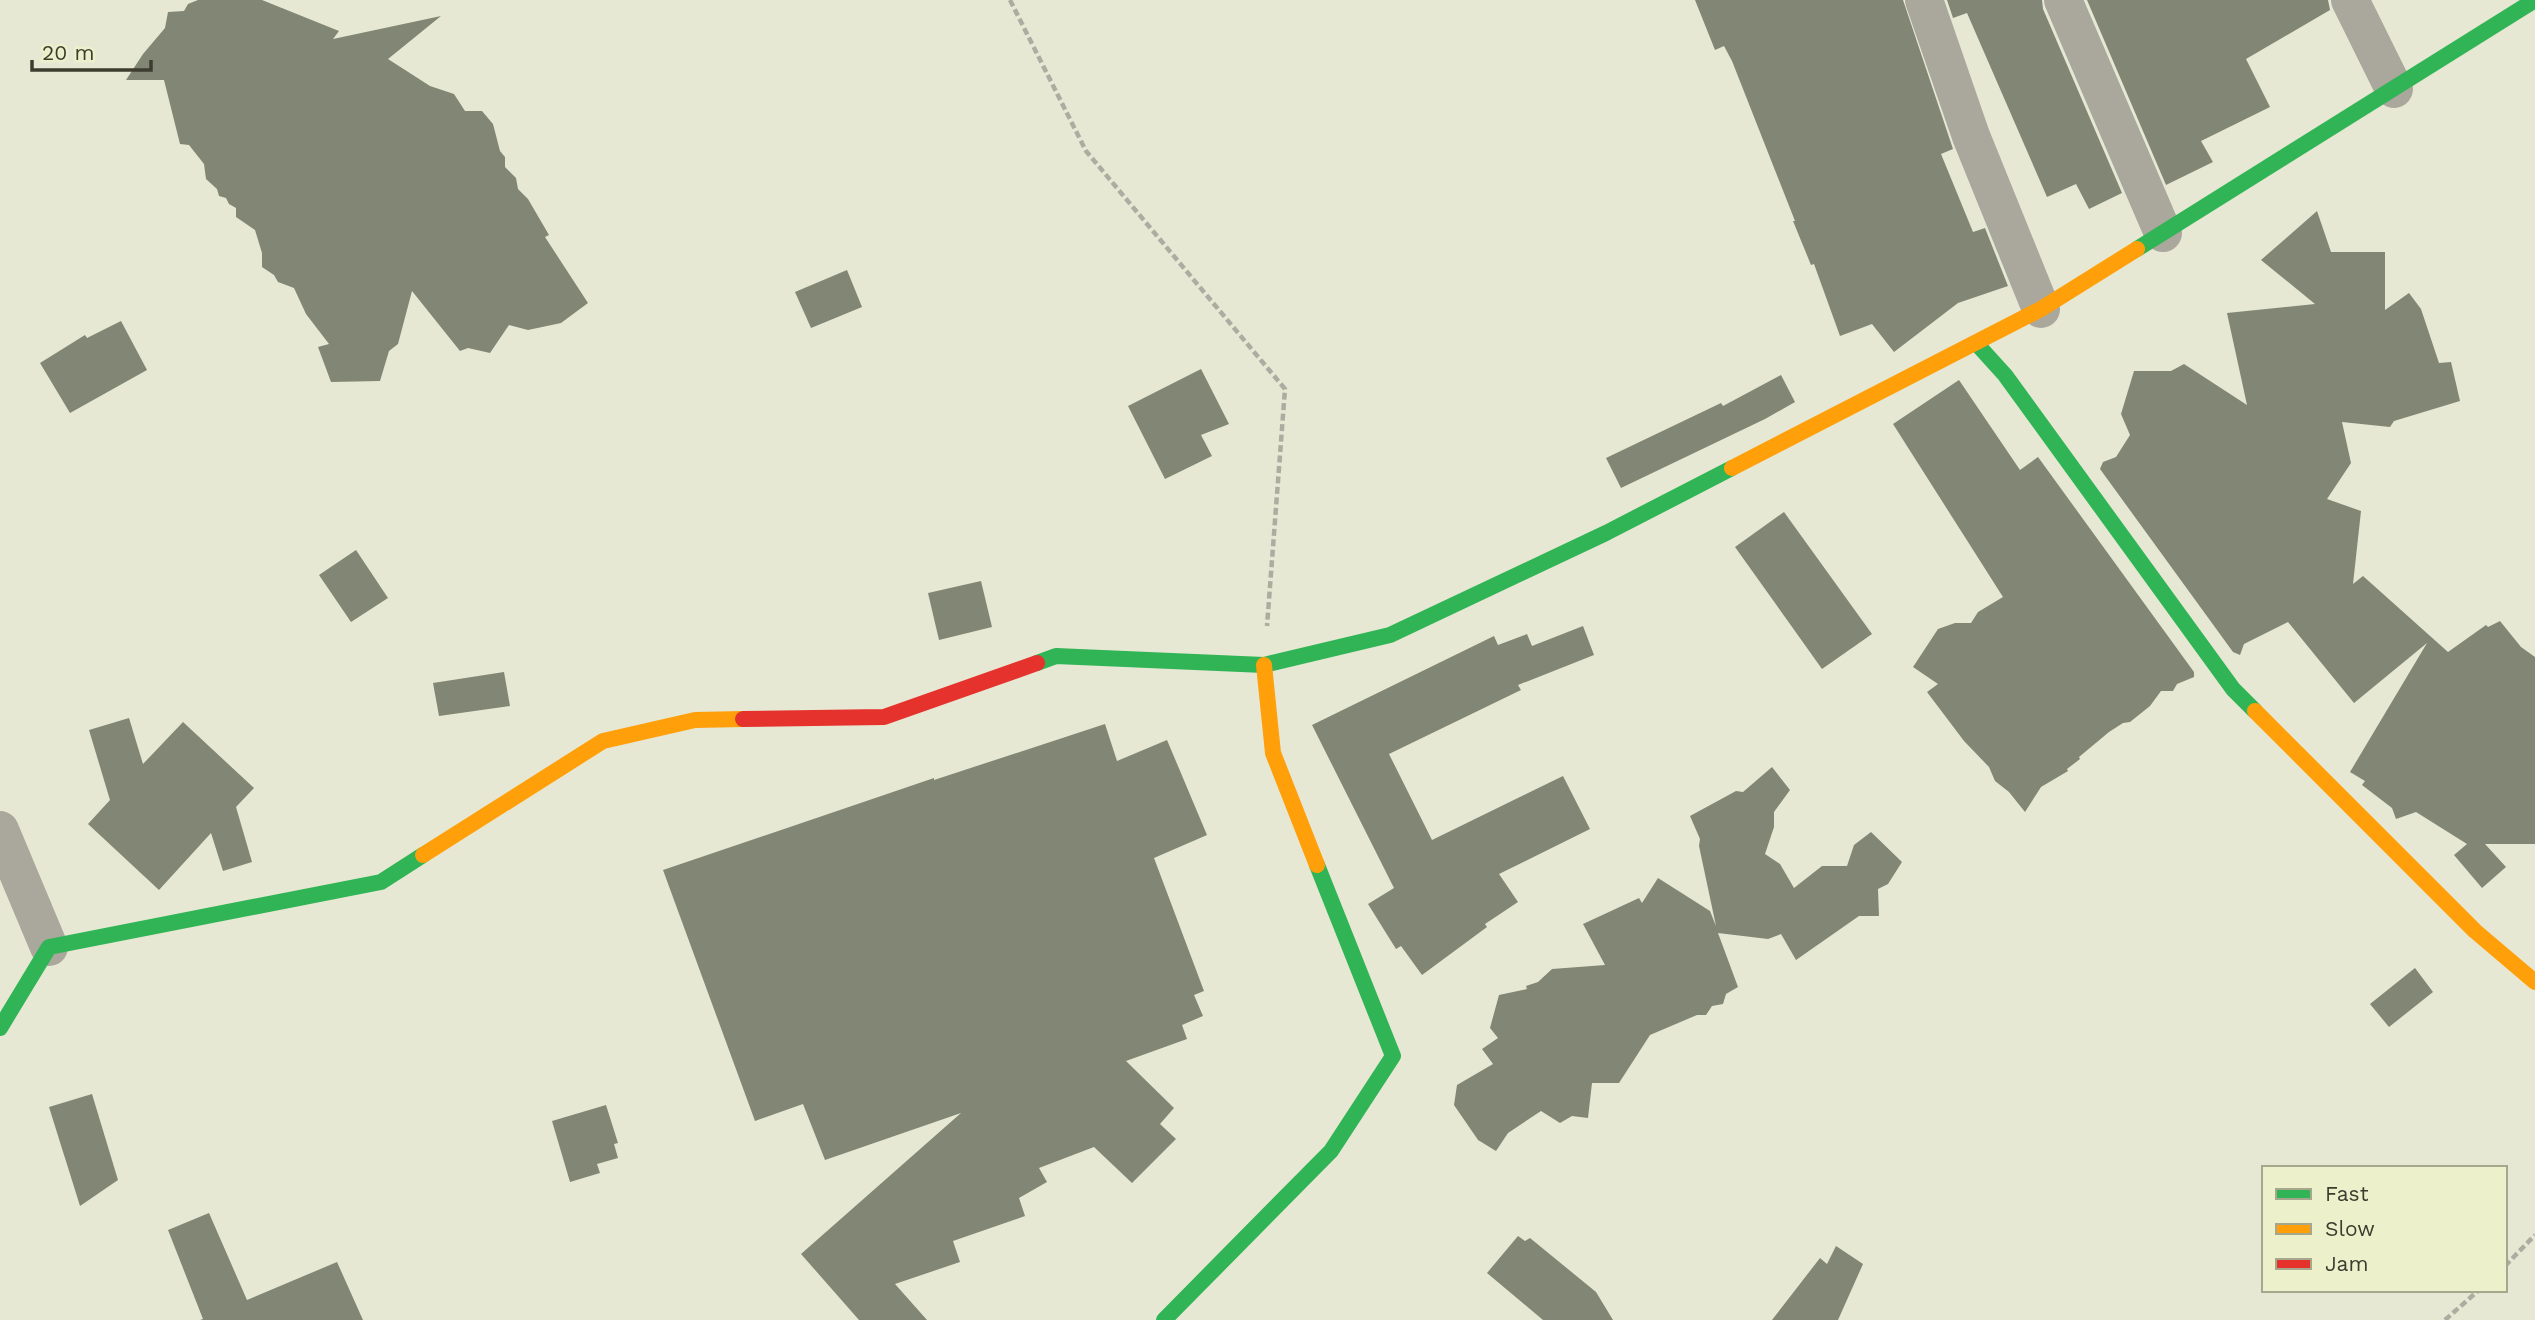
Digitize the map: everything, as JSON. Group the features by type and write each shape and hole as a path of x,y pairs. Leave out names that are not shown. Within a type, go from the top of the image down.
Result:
{"street":[{"path":"1924,0 1971,136 2041,309"},
{"path":"2063,0 2163,233"},
{"path":"2350,0 2394,89"},
{"path":"0,1028 50,947 381,882 603,740 695,720 884,717 1056,656 1264,665 1390,635 1606,533 2041,309 2535,0"},
{"path":"1976,342 2005,375 2233,689 2475,931 2535,982"},
{"path":"1164,1320 1331,1151 1392,1056 1273,753 1264,665"},
{"path":"0,830 50,947"}],"path":[{"path":"1010,0 1086,151 1285,389 1264,665"},
{"path":"2507,1264 2535,1235"},
{"path":"2445,1320 2477,1292"}],"building":[{"path":"198,0 262,0 339,31 333,39 441,16 388,59 430,86 454,94 465,111 482,111 493,124 500,151 505,157 505,167 516,178 518,189 528,199 549,235 545,237 588,303 561,323 528,330 509,325 490,353 468,348 460,351 412,291 398,344 389,351 380,381 331,382 318,347 329,344 306,314 294,288 278,282 274,275 262,267 262,253 255,230 236,217 236,208 229,204 226,198 219,196 217,189 206,179 204,164 189,145 180,144 164,80 126,80 165,28 168,12 184,11 188,4"},
{"path":"1695,0 1903,0 1953,149 1941,154 1973,232 1985,228 2008,286 1958,303 1894,352 1872,324 1840,336 1814,264 1811,265 1793,221 1732,61 1724,46 1715,50"},
{"path":"1947,0 2042,0 2043,9 2122,193 2089,209 2076,184 2047,197 1967,13 1953,18"},
{"path":"2087,0 2328,0 2330,10 2246,59 2270,107 2201,141 2213,162 2166,185"},
{"path":"2317,211 2331,252 2385,252 2385,310 2409,293 2421,309 2439,363 2451,362 2460,401 2394,421 2390,427 2342,422 2351,463 2327,499 2361,511 2353,584 2363,576 2448,652 2486,625 2488,627 2500,621 2521,647 2535,657 2535,844 2485,844 2506,867 2482,888 2454,855 2467,844 2416,812 2396,819 2392,808 2362,785 2365,781 2350,772 2427,643 2354,703 2288,622 2244,644 2240,655 2233,652 2100,469 2103,462 2116,457 2130,435 2121,414 2134,371 2171,371 2184,364 2247,405 2227,313 2315,304 2261,260"},
{"path":"847,270 862,307 811,328 795,292"},
{"path":"121,321 147,370 70,413 40,363 85,335 87,338"},
{"path":"1201,369 1229,424 1201,435 1212,456 1165,479 1128,406"},
{"path":"1781,375 1795,402 1621,488 1606,458 1721,403 1723,406"},
{"path":"1959,380 2020,470 2038,457 2194,672 2194,677 2177,684 2173,691 2161,691 2150,706 2130,722 2123,723 2109,732 2079,757 2068,771 2041,787 2025,812 2009,792 1995,781 1989,767 1964,741 1927,692 1938,684 1913,667 1938,629 1955,623 1971,623 1978,612 2003,597 1893,424"},
{"path":"1784,512 1872,634 1822,669 1735,547"},
{"path":"356,550 388,598 351,622 319,575"},
{"path":"981,581 992,627 939,640 928,593"},
{"path":"1583,626 1594,655 1518,685 1521,690 1389,754 1432,840 1563,776 1590,829 1499,874 1518,902 1485,924 1487,927 1422,975 1401,946 1396,949 1368,904 1394,888 1312,725 1494,636 1498,645 1527,634 1532,646"},
{"path":"504,672 510,706 439,716 433,683"},
{"path":"129,718 143,764 183,722 254,788 236,807 252,862 223,871 211,833 159,890 88,824 110,800 89,730"},
{"path":"1105,724 1117,761 1167,740 1207,835 1154,858 1204,991 1194,995 1203,1016 1182,1025 1187,1039 1126,1061 1174,1108 1160,1124 1176,1139 1132,1183 1094,1147 1039,1168 1047,1182 1019,1198 1025,1216 953,1241 960,1262 895,1284 927,1320 859,1320 801,1254 961,1113 825,1160 803,1104 755,1121 663,870 934,778"},
{"path":"1772,767 1790,790 1774,812 1774,827 1765,854 1780,864 1794,888 1822,866 1847,866 1854,845 1871,832 1902,862 1888,884 1878,889 1879,916 1859,916 1796,960 1781,934 1768,939 1718,933 1738,987 1726,994 1723,1004 1712,1006 1706,1015 1697,1015 1650,1035 1619,1083 1592,1083 1588,1118 1572,1116 1560,1123 1541,1111 1508,1133 1496,1151 1478,1140 1454,1105 1457,1085 1493,1064 1482,1049 1498,1038 1490,1028 1499,995 1527,989 1526,986 1538,982 1552,969 1605,965 1583,924 1639,898 1642,903 1658,878 1710,911 1716,926 1699,846 1700,839 1690,816 1736,791 1743,792"},
{"path":"2415,968 2433,992 2389,1027 2370,1004"},
{"path":"92,1094 118,1180 80,1206 49,1107"},
{"path":"606,1105 618,1143 614,1144 618,1158 597,1164 600,1173 570,1182 552,1121"},
{"path":"209,1213 247,1300 337,1262 363,1320 200,1320 203,1319 168,1230"},
{"path":"1518,1236 1525,1241 1530,1238 1596,1292 1613,1320 1543,1320 1487,1273"},
{"path":"1836,1246 1863,1264 1838,1320 1772,1320 1820,1258 1827,1264"}],"traffic: fast":[{"path":"2137,249 2535,0"},
{"path":"1976,343 2005,375 2233,689 2255,711"},
{"path":"1037,663 1056,656 1264,665 1390,635 1606,533 1732,468"},
{"path":"0,1028 49,947 381,882 423,855"},
{"path":"1164,1320 1331,1151 1393,1056 1317,865"}],"traffic: slow":[{"path":"1732,468 2041,309 2137,249"},
{"path":"1264,665 1273,753 1317,865"},
{"path":"2255,711 2475,931 2535,982"},
{"path":"423,855 603,741 695,720 743,719"}],"traffic: jam":[{"path":"743,719 884,717 1037,663"}]}
